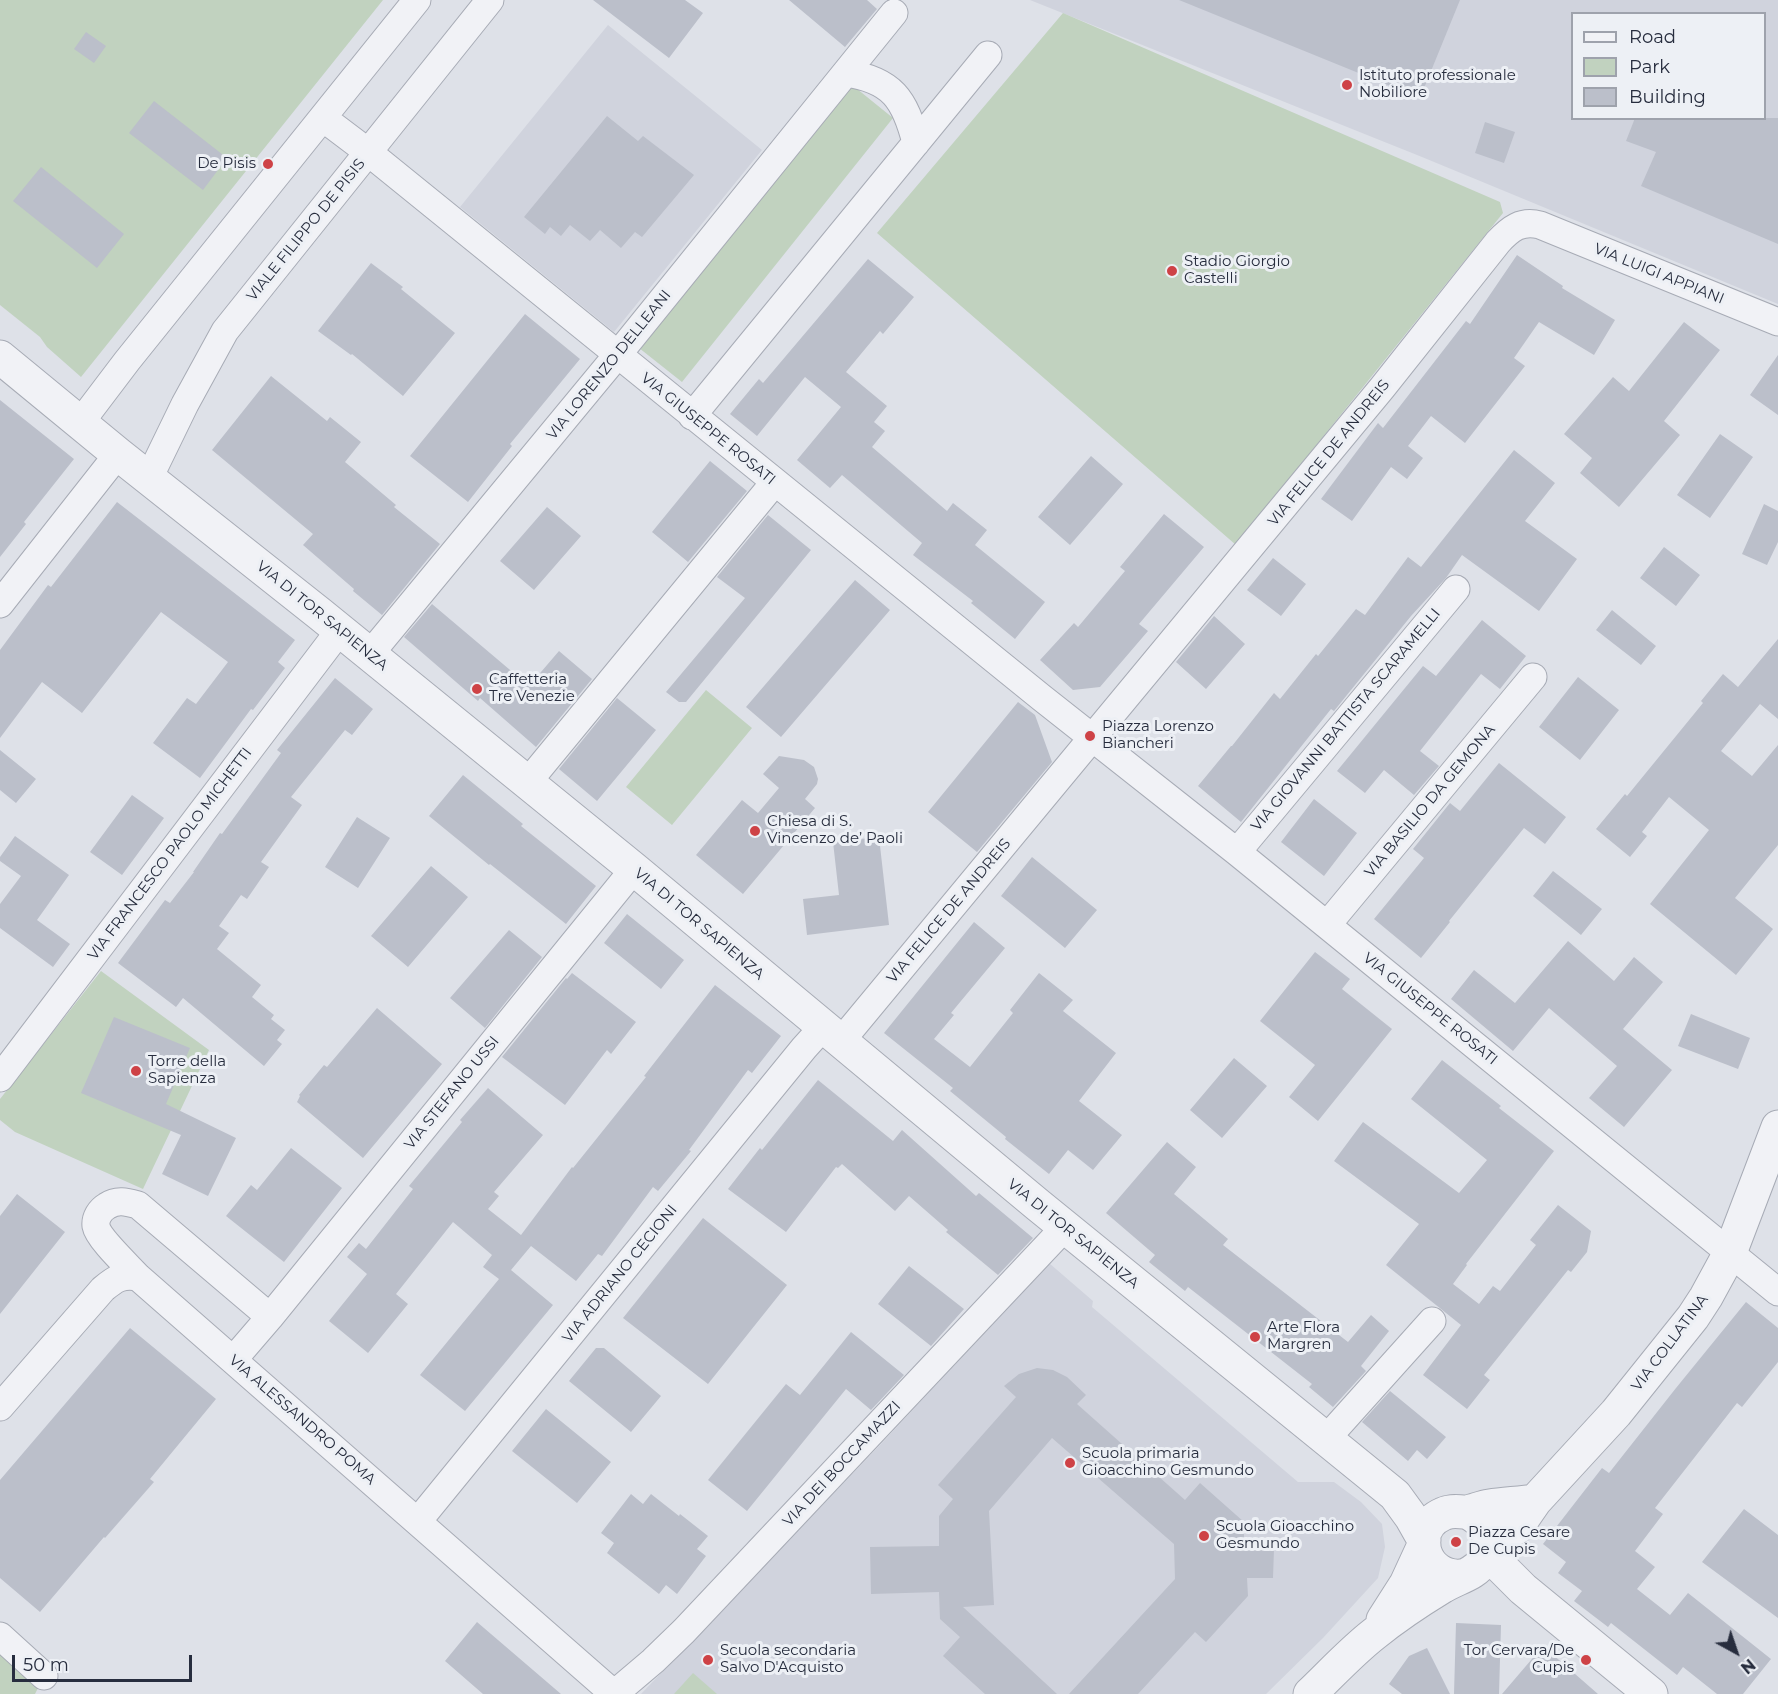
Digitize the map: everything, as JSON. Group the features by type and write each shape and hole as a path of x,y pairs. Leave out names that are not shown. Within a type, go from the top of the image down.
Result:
{"street":[{"path":"80,423 134,352 417,0"},
{"name":"VIALE FILIPPO DE PISIS","path":"149,478 185,404 225,331 490,0"},
{"name":"VIA LORENZO DELLEANI","path":"370,654 617,355 894,13"},
{"path":"692,416 988,55"},
{"path":"846,73 875,80 889,89 902,102 916,143"},
{"name":"VIA GIUSEPPE ROSATI","path":"323,118 368,152 1049,704 1237,852 1778,1292"},
{"name":"VIA FELICE DE ANDREIS","path":"832,1034 1058,782 1382,388 1498,242 1509,230 1520,225 1529,223 1540,225"},
{"name":"VIA LUIGI APPIANI","path":"1540,225 1778,322"},
{"name":"VIA DI TOR SAPIENZA","path":"0,357 370,654 1065,1227 1395,1495"},
{"path":"0,604 118,454"},
{"path":"527,783 774,483"},
{"name":"VIA GIOVANNI BATTISTA SCARAMELLI","path":"1237,852 1456,589"},
{"name":"VIA FRANCESCO PAOLO MICHETTI","path":"0,1078 340,630"},
{"name":"VIA BASILIO DA GEMONA","path":"1327,925 1533,677"},
{"name":"VIA STEFANO USSI","path":"233,1360 634,870"},
{"name":"VIA ADRIANO CECIONI","path":"418,1521 804,1048 832,1034"},
{"name":"VIA COLLATINA","path":"1535,1501 1616,1413 1679,1336 1706,1297 1730,1253 1778,1127"},
{"name":"VIA ALESSANDRO POMA","path":"270,1317 138,1205 118,1202 106,1206 98,1215 96,1225 99,1234 138,1276 614,1694"},
{"name":"VIA DEI BOCCAMAZZI","path":"614,1694 684,1631 1065,1227"},
{"path":"0,1407 104,1289 120,1276 138,1276"},
{"path":"1326,1439 1432,1321"},
{"path":"1395,1495 1475,1516 1483,1523 1489,1542 1502,1568 1518,1585 1651,1694"},
{"path":"1395,1495 1411,1517 1424,1543 1428,1561 1436,1569 1450,1576 1482,1574 1498,1576 1518,1585"},
{"path":"1373,1634 1406,1584 1424,1543 1426,1530 1440,1515 1535,1501"},
{"path":"1310,1694 1373,1634 1443,1586 1474,1571 1483,1561 1489,1542 1513,1531 1535,1501"},
{"path":"0,1636 44,1676"}],"shaded area":[{"path":"1030,0 1778,0 1778,304 1422,157"},
{"path":"608,25 762,150 614,332 460,207"},
{"name":"Scuola primaria Gioacchino Gesmundo","path":"1049,1263 1093,1301 1092,1307 1298,1482 1334,1482 1361,1502 1382,1524 1385,1547 1378,1578 1323,1638 1266,1694 641,1694 881,1444"}],"green space":[{"path":"0,0 383,0 81,377 47,347 40,337 0,305"},
{"path":"1063,13 1500,202 1503,213 1236,545 877,233"},
{"path":"846,80 893,118 682,382 634,344"},
{"path":"706,690 752,728 672,825 626,787"},
{"path":"101,971 209,1050 143,1189 15,1132 0,1120 0,1099"},
{"path":"0,1636 44,1676 35,1694 0,1694"},
{"path":"693,1673 717,1694 674,1694"}],"building":[{"path":"593,0 685,0 703,13 669,58"},
{"path":"789,0 867,0 877,9 845,47"},
{"path":"1179,0 1460,0 1420,98"},
{"path":"86,32 106,46 94,63 74,49"},
{"path":"154,101 227,158 203,190 129,133"},
{"path":"607,116 638,141 643,136 694,175 642,237 635,232 621,248 600,230 590,241 570,225 561,236 550,227 545,234 524,217"},
{"path":"1766,118 1778,118 1778,244 1641,186 1656,152 1626,141 1634,120 1766,120"},
{"path":"1485,122 1515,132 1504,163 1475,153"},
{"path":"41,167 124,234 97,268 13,201"},
{"path":"1517,255 1563,286 1562,288 1615,320 1594,355 1539,322 1514,358 1525,366 1465,443 1431,416 1408,446 1423,458 1407,479 1391,467 1352,521 1321,499 1378,423 1383,428 1466,321 1470,324"},
{"path":"868,259 914,297 883,334 880,331 846,372 887,406 874,422 885,431 872,447 947,511 953,503 987,530 975,545 1045,602 1015,639 971,603 973,601 913,555 922,543 842,475 830,488 797,460 841,407 805,377 757,436 730,414 759,379 763,383"},
{"path":"371,263 403,287 401,289 455,333 403,396 352,354 318,331"},
{"path":"525,314 580,359 510,444 512,446 468,502 410,456"},
{"path":"1684,322 1720,350 1664,421 1680,435 1619,507 1580,473 1592,458 1564,434 1613,377 1629,391"},
{"path":"1778,355 1778,415 1750,395"},
{"path":"271,376 327,421 330,417 361,442 345,462 396,505 394,507 440,544 382,615 303,545 313,534 212,450"},
{"path":"0,400 74,459 24,522 26,524 0,557"},
{"path":"1720,434 1753,457 1710,518 1677,495"},
{"path":"1514,450 1555,483 1525,521 1577,559 1539,611 1462,555 1446,578 1411,616 1334,711 1331,709 1241,822 1198,786 1274,693 1280,699 1356,609 1365,615 1408,557 1421,567"},
{"path":"1091,456 1123,484 1070,545 1038,517"},
{"path":"710,461 747,491 688,562 652,532"},
{"path":"117,502 295,640 278,662 285,668 253,710 251,709 200,778 153,743 187,698 196,704 228,662 161,612 82,713 42,682 0,738 0,650 48,585 51,587"},
{"path":"1764,504 1778,511 1778,542 1767,565 1742,554"},
{"path":"547,507 581,536 534,590 500,561"},
{"path":"1164,514 1204,547 1139,624 1148,631 1100,687 1073,690 1040,660 1074,623 1078,627 1125,571 1120,567"},
{"path":"768,515 811,550 686,702 679,702 666,692 745,598 717,577"},
{"path":"1664,547 1700,575 1676,606 1640,578"},
{"path":"1273,558 1306,584 1281,616 1247,590"},
{"path":"855,580 890,610 781,737 746,707"},
{"path":"432,604 529,686 559,651 592,679 536,747 404,637"},
{"path":"1612,610 1656,646 1641,665 1596,630"},
{"path":"1214,616 1245,644 1206,689 1176,662"},
{"path":"1482,620 1526,656 1500,689 1481,674 1420,751 1439,766 1414,795 1384,770 1365,793 1337,771 1423,666 1436,676"},
{"path":"1778,639 1778,719 1760,704 1721,751 1752,776 1778,745 1778,845 1735,898 1773,929 1736,975 1650,904 1709,830 1669,797 1642,832 1647,836 1630,857 1596,829 1625,794 1627,796 1703,703 1701,701 1723,674 1738,687"},
{"path":"1578,677 1619,710 1580,760 1539,727"},
{"path":"335,678 373,709 352,735 345,730 291,797 302,805 261,862 269,867 247,899 241,895 219,926 229,933 217,949 261,985 252,997 274,1015 271,1019 285,1030 277,1040 282,1044 264,1066 183,998 176,1007 118,963 165,900 170,903 194,872 220,833 222,834 281,753 277,750"},
{"path":"617,698 656,730 597,801 559,769"},
{"path":"1018,702 1035,715 1052,762 977,852 928,812"},
{"path":"0,750 36,779 16,803 0,790"},
{"name":"Chiesa di S. Vincenzo de’ Paoli","path":"779,756 804,760 814,767 818,779 817,784 805,799 815,808 743,894 696,855 742,800 758,813 779,788 763,774"},
{"path":"1499,763 1566,817 1545,844 1524,828 1421,958 1374,919 1424,858 1413,849 1450,803 1460,811"},
{"path":"463,775 523,824 521,826 596,886 566,924 429,816"},
{"path":"132,795 164,818 122,875 90,852"},
{"path":"1314,799 1357,833 1324,876 1281,842"},
{"path":"357,817 390,838 358,888 325,867"},
{"path":"15,836 69,875 37,920 70,944 53,967 0,928 0,904 21,876 0,861 0,857"},
{"path":"879,837 889,925 807,935 803,899 839,895 833,842"},
{"path":"1032,857 1097,910 1065,948 1001,896"},
{"path":"431,866 468,897 408,967 371,936"},
{"path":"1553,871 1602,909 1581,935 1533,896"},
{"path":"627,914 684,960 661,989 604,943"},
{"path":"974,922 1005,948 951,1013 954,1015 934,1039 970,1067 1013,1013 1010,1010 1039,973 1073,1000 1063,1011 1116,1053 1079,1101 1122,1135 1093,1170 1068,1150 1049,1174 950,1091 953,1088 884,1033"},
{"path":"509,930 542,957 485,1028 450,998"},
{"path":"1568,941 1614,981 1634,957 1663,982 1623,1029 1672,1070 1624,1127 1589,1098 1617,1066 1549,1008 1513,1051 1451,999 1474,970 1515,1003"},
{"path":"1315,952 1350,979 1342,989 1392,1029 1318,1121 1289,1097 1315,1065 1260,1021"},
{"path":"572,973 636,1022 611,1054 607,1050 565,1105 502,1057"},
{"path":"715,985 781,1036 752,1073 748,1070 689,1150 691,1151 658,1191 653,1187 602,1256 598,1254 576,1281 531,1246 511,1270 553,1305 465,1411 420,1375 499,1279 483,1267 492,1255 453,1222 396,1294 408,1304 368,1353 329,1321 367,1274 347,1257 359,1243 366,1249 413,1189 409,1186 488,1088 543,1135 494,1192 499,1196 488,1209 521,1235 572,1167 646,1077 644,1076"},
{"path":"377,1008 442,1064 363,1158 297,1102 299,1095 324,1065 327,1067"},
{"path":"1691,1014 1750,1038 1738,1069 1678,1046"},
{"name":"Torre della Sapienza","path":"114,1017 190,1048 166,1104 236,1138 208,1196 162,1174 181,1135 81,1093"},
{"path":"1234,1058 1267,1086 1222,1138 1190,1110"},
{"path":"1442,1060 1554,1151 1453,1284 1479,1304 1493,1286 1500,1291 1536,1245 1530,1240 1558,1205 1591,1231 1587,1252 1571,1272 1568,1270 1484,1375 1490,1380 1467,1409 1423,1375 1461,1325 1386,1265 1419,1224 1334,1161 1363,1122 1459,1193 1487,1160 1411,1099"},
{"path":"818,1080 893,1141 902,1130 976,1196 979,1193 1033,1238 998,1275 946,1232 948,1230 909,1196 895,1211 842,1164 836,1167 786,1232 728,1189"},
{"path":"1167,1142 1196,1167 1174,1194 1228,1239 1223,1245 1348,1342 1371,1315 1389,1331 1361,1366 1366,1371 1333,1407 1309,1387 1312,1384 1188,1287 1185,1291 1149,1262 1155,1255 1106,1213"},
{"path":"291,1148 342,1188 284,1262 226,1216 251,1185 257,1190"},
{"path":"17,1194 65,1232 0,1314 0,1216"},
{"path":"703,1218 787,1285 708,1384 623,1318"},
{"path":"909,1266 964,1309 931,1346 878,1304"},
{"path":"1746,1302 1778,1328 1778,1362 1742,1407 1737,1403 1655,1508 1663,1514 1635,1551 1655,1567 1637,1589 1670,1615 1688,1593 1771,1659 1743,1694 1717,1694 1683,1667 1677,1675 1611,1623 1608,1627 1574,1601 1582,1591 1558,1573 1566,1562 1543,1544 1602,1468 1609,1473"},
{"path":"130,1328 216,1399 150,1479 154,1482 40,1612 0,1578 0,1480"},
{"path":"851,1332 904,1375 871,1410 846,1389 747,1511 708,1480 786,1384 800,1395"},
{"path":"596,1348 604,1348 661,1396 631,1432 569,1381"},
{"name":"Scuola Gioacchino Gesmundo","path":"1037,1368 1053,1370 1067,1377 1086,1395 1077,1404 1185,1500 1200,1483 1244,1522 1244,1550 1274,1549 1273,1578 1247,1578 1248,1596 1206,1642 1195,1632 1138,1694 1069,1694 1175,1579 1174,1544 1052,1438 989,1511 994,1605 963,1607 1057,1694 985,1694 943,1656 960,1637 940,1619 939,1592 871,1594 870,1547 939,1546 939,1516 953,1499 938,1485 1016,1397 1004,1386 1019,1374"},
{"path":"1390,1391 1446,1437 1427,1459 1417,1450 1408,1461 1362,1422"},
{"path":"546,1409 611,1462 577,1503 512,1451"},
{"path":"631,1494 643,1504 651,1494 708,1536 697,1549 706,1556 677,1594 666,1585 659,1594 607,1553 614,1543 601,1533"},
{"path":"1744,1509 1778,1535 1778,1618 1702,1562"},
{"path":"477,1622 561,1694 483,1694 445,1661"},
{"path":"1456,1623 1501,1625 1499,1694 1454,1694"},
{"path":"1543,1646 1598,1694 1502,1694"},
{"path":"1427,1648 1450,1694 1402,1694 1389,1684 1409,1656"}],"place":[{"name":"Istituto professionale Nobiliore","path":"1347,85"},
{"name":"De Pisis","path":"268,164"},
{"name":"Stadio Giorgio Castelli","path":"1172,271"},
{"name":"Caffetteria Tre Venezie","path":"477,689"},
{"name":"Piazza Lorenzo Biancheri","path":"1090,736"},
{"name":"Chiesa di S. Vincenzo de’ Paoli","path":"755,831"},
{"name":"Torre della Sapienza","path":"136,1071"},
{"name":"Arte Flora Margren","path":"1255,1337"},
{"name":"Scuola primaria Gioacchino Gesmundo","path":"1070,1463"},
{"name":"Scuola Gioacchino Gesmundo","path":"1204,1536"},
{"name":"Piazza Cesare De Cupis","path":"1456,1542"},
{"name":"Scuola secondaria Salvo D'Acquisto","path":"708,1660"},
{"name":"Tor Cervara/De Cupis","path":"1586,1660"}]}
